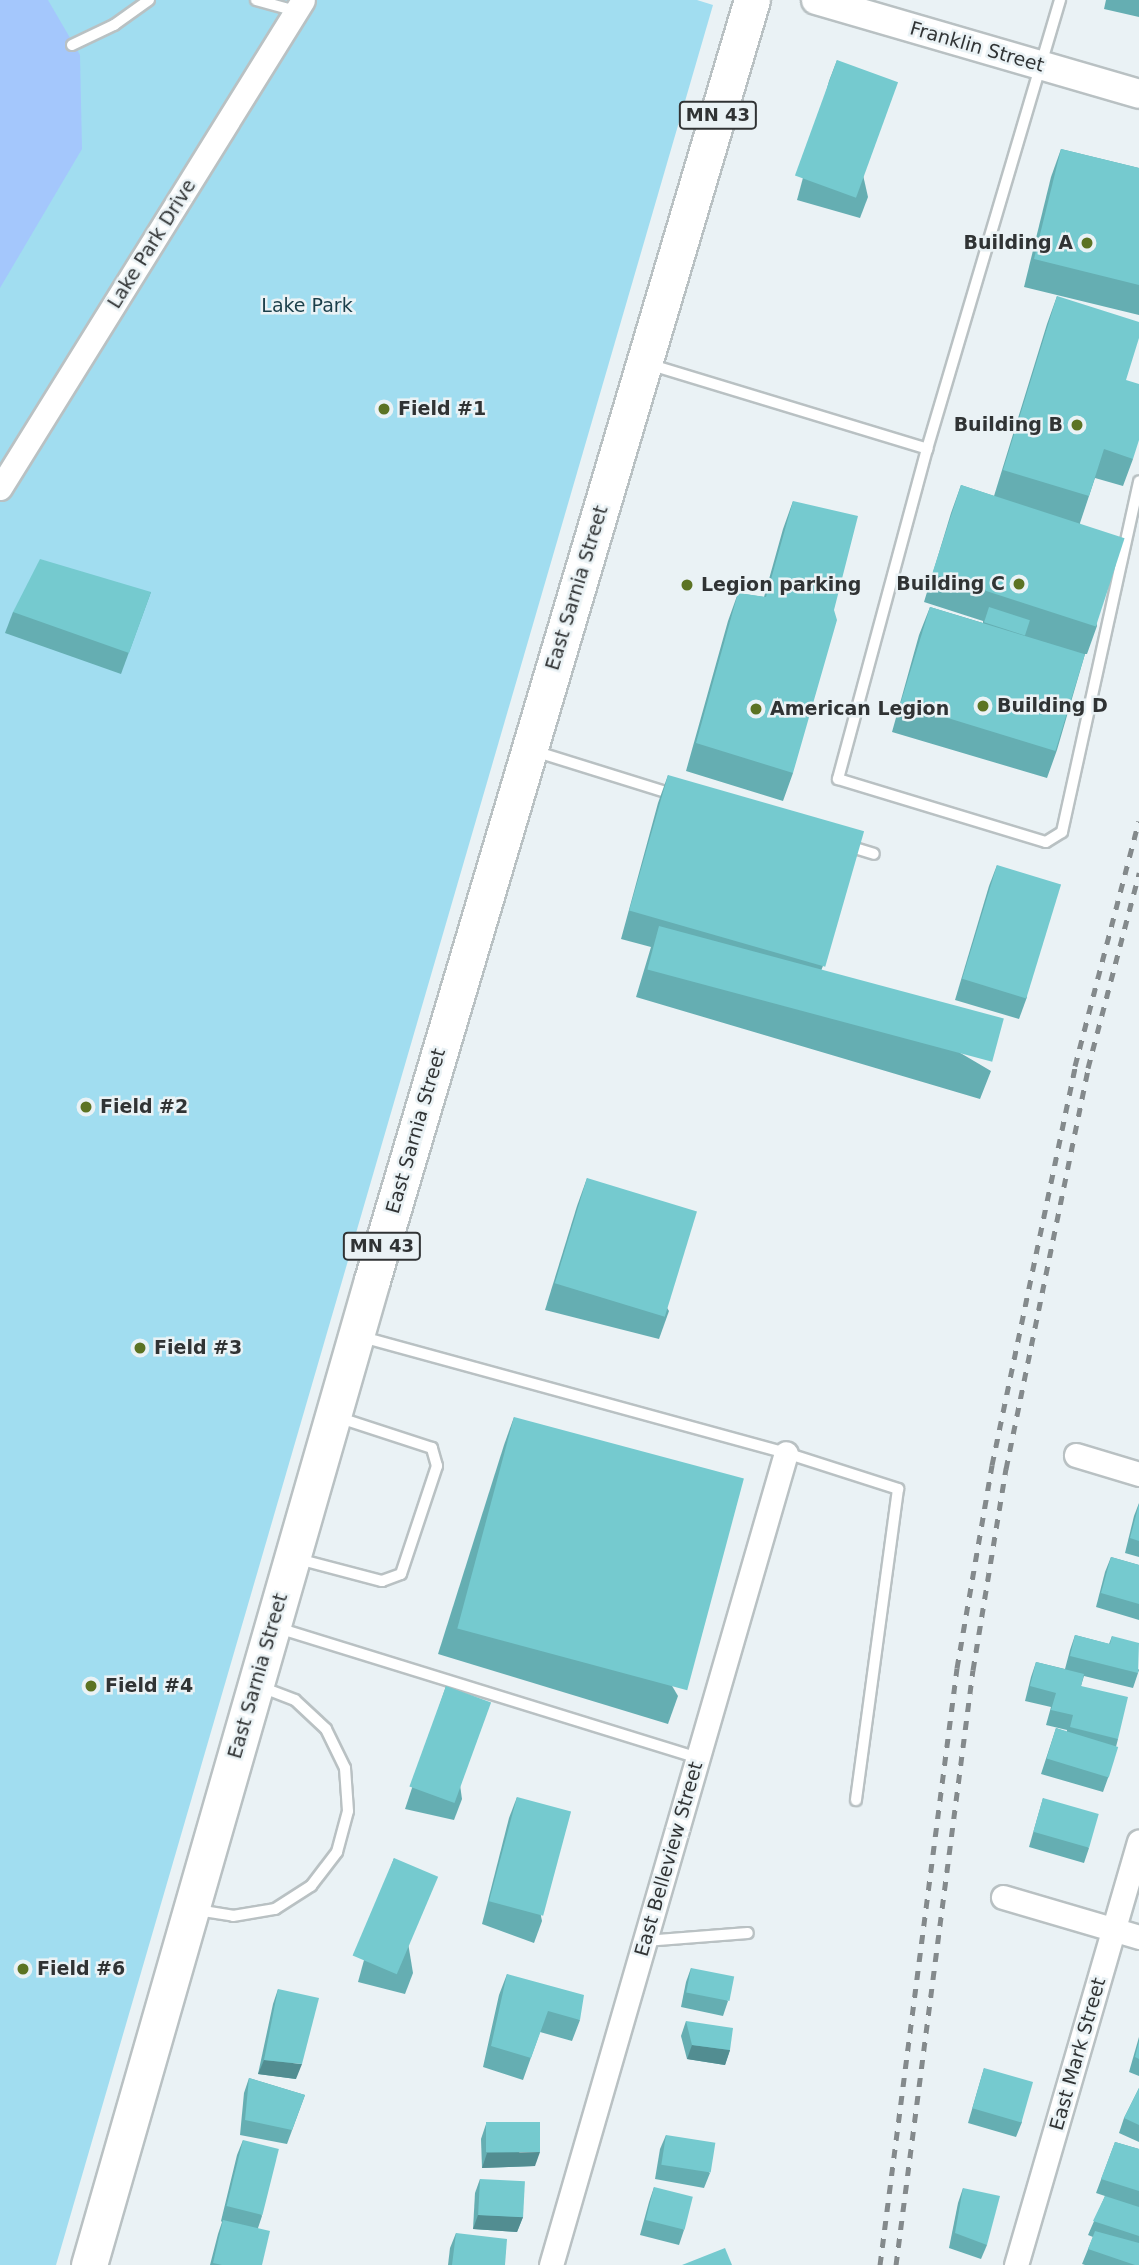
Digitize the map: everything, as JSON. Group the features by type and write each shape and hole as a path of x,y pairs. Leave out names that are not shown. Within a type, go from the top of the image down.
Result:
{"main road":[{"name":"East Sarnia Street","path":"89,2265 332,1416 752,0"}],"street":[{"name":"Franklin Street","path":"816,0 1139,94"},
{"name":"Lake Park Drive","path":"0,488 300,6"},
{"name":"East Belleview Street","path":"551,2265 786,1454"},
{"path":"1076,1455 1139,1474"},
{"name":"East Mark Street","path":"1016,2265 1139,1842"},
{"path":"1003,1897 1139,1937"}],"lane":[{"path":"72,45 114,25 149,0"},
{"path":"256,0 300,6"},
{"path":"1060,0 928,449 838,779 1046,842 1062,832 1139,481"},
{"path":"646,363 928,449"},
{"path":"528,749 688,798"},
{"path":"835,842 874,854"},
{"path":"356,1336 786,1454 898,1489 856,1800"},
{"path":"292,1557 382,1581 401,1574 438,1465 432,1448 332,1416"},
{"path":"272,1626 698,1758"},
{"path":"191,1909 233,1916 275,1909 311,1886 337,1852 348,1811 345,1768 326,1730 295,1700 255,1684"},
{"path":"645,1941 748,1933"}],"green space":[{"name":"Lake Park","path":"0,0 697,0 713,5 56,2265 0,2265"}],"shaded area":[{"path":"0,0 48,0 80,55 82,149 0,288"}],"building":[{"path":"837,60 898,82 856,198 795,176"},
{"name":"Building A","path":"1061,149 1139,168 1139,285 1034,259"},
{"name":"Building B","path":"1057,296 1139,322 1139,338 1126,380 1139,384 1139,440 1133,459 1104,449 1089,496 1003,470"},
{"name":"Building C","path":"961,485 1125,538 1096,627 932,573"},
{"name":"American Legion","path":"793,501 858,516 834,610 837,620 793,773 696,743 738,593 766,597"},
{"path":"40,559 151,592 129,653 13,612"},
{"name":"Building D","path":"930,607 1085,654 1055,751 900,704"},
{"path":"989,607 1030,620 1025,636 984,622"},
{"path":"668,775 864,831 825,967 629,911"},
{"path":"997,865 1061,885 1026,998 962,979"},
{"path":"659,926 1004,1018 992,1062 647,969"},
{"path":"587,1178 697,1212 665,1317 555,1283"},
{"path":"514,1417 744,1479 687,1690 457,1629"},
{"path":"1139,1504 1139,1541 1130,1538"},
{"path":"1111,1557 1139,1565 1139,1604 1101,1593"},
{"path":"1075,1635 1110,1644 1112,1636 1139,1643 1138,1673 1070,1656"},
{"path":"1036,1662 1084,1674 1081,1686 1128,1697 1118,1739 1070,1727 1073,1715 1051,1710 1056,1693 1030,1686"},
{"path":"446,1686 491,1702 455,1803 409,1787"},
{"path":"1056,1728 1118,1747 1109,1778 1047,1759"},
{"path":"517,1797 571,1811 543,1916 489,1901"},
{"path":"1043,1798 1099,1814 1089,1848 1033,1832"},
{"path":"394,1858 438,1877 397,1974 353,1956"},
{"path":"691,1968 734,1976 729,2001 686,1993"},
{"path":"507,1974 584,1995 580,2020 548,2011 531,2058 491,2046"},
{"path":"278,1989 319,1998 302,2064 264,2060"},
{"path":"686,2021 733,2028 730,2050 692,2045"},
{"path":"1139,2041 1139,2059 1135,2057"},
{"path":"984,2068 1033,2082 1021,2122 972,2108"},
{"path":"249,2078 305,2095 292,2130 245,2120"},
{"path":"1139,2088 1139,2125 1124,2118"},
{"path":"486,2122 540,2122 540,2152 486,2152"},
{"path":"666,2135 715,2143 711,2172 661,2165"},
{"path":"243,2140 279,2149 262,2215 227,2206"},
{"path":"1115,2142 1139,2149 1139,2191 1101,2179"},
{"path":"480,2179 525,2181 523,2217 478,2215"},
{"path":"654,2187 693,2197 685,2230 646,2220"},
{"path":"963,2188 1000,2196 987,2245 955,2233"},
{"path":"1105,2196 1139,2207 1139,2236 1093,2221"},
{"path":"223,2220 270,2231 262,2265 213,2263"},
{"path":"1095,2231 1139,2243 1139,2265 1088,2249"},
{"path":"456,2233 507,2239 505,2265 452,2265"},
{"path":"725,2248 732,2265 682,2265"}],"railway":[{"path":"880,2265 957,1668 992,1465 1075,1066 1139,821"},
{"path":"896,2265 973,1670 1006,1469 1088,1068 1139,873"}],"place":[{"name":"Building A","path":"1087,243"},
{"name":"Field #1","path":"384,409"},
{"name":"Building B","path":"1077,425"},
{"name":"Building C","path":"1019,584"},
{"name":"Legion parking","path":"687,585"},
{"name":"Building D","path":"983,706"},
{"name":"American Legion","path":"756,709"},
{"name":"Field #2","path":"86,1107"},
{"name":"Field #3","path":"140,1348"},
{"name":"Field #4","path":"91,1686"},
{"name":"Field #6","path":"23,1969"}]}
